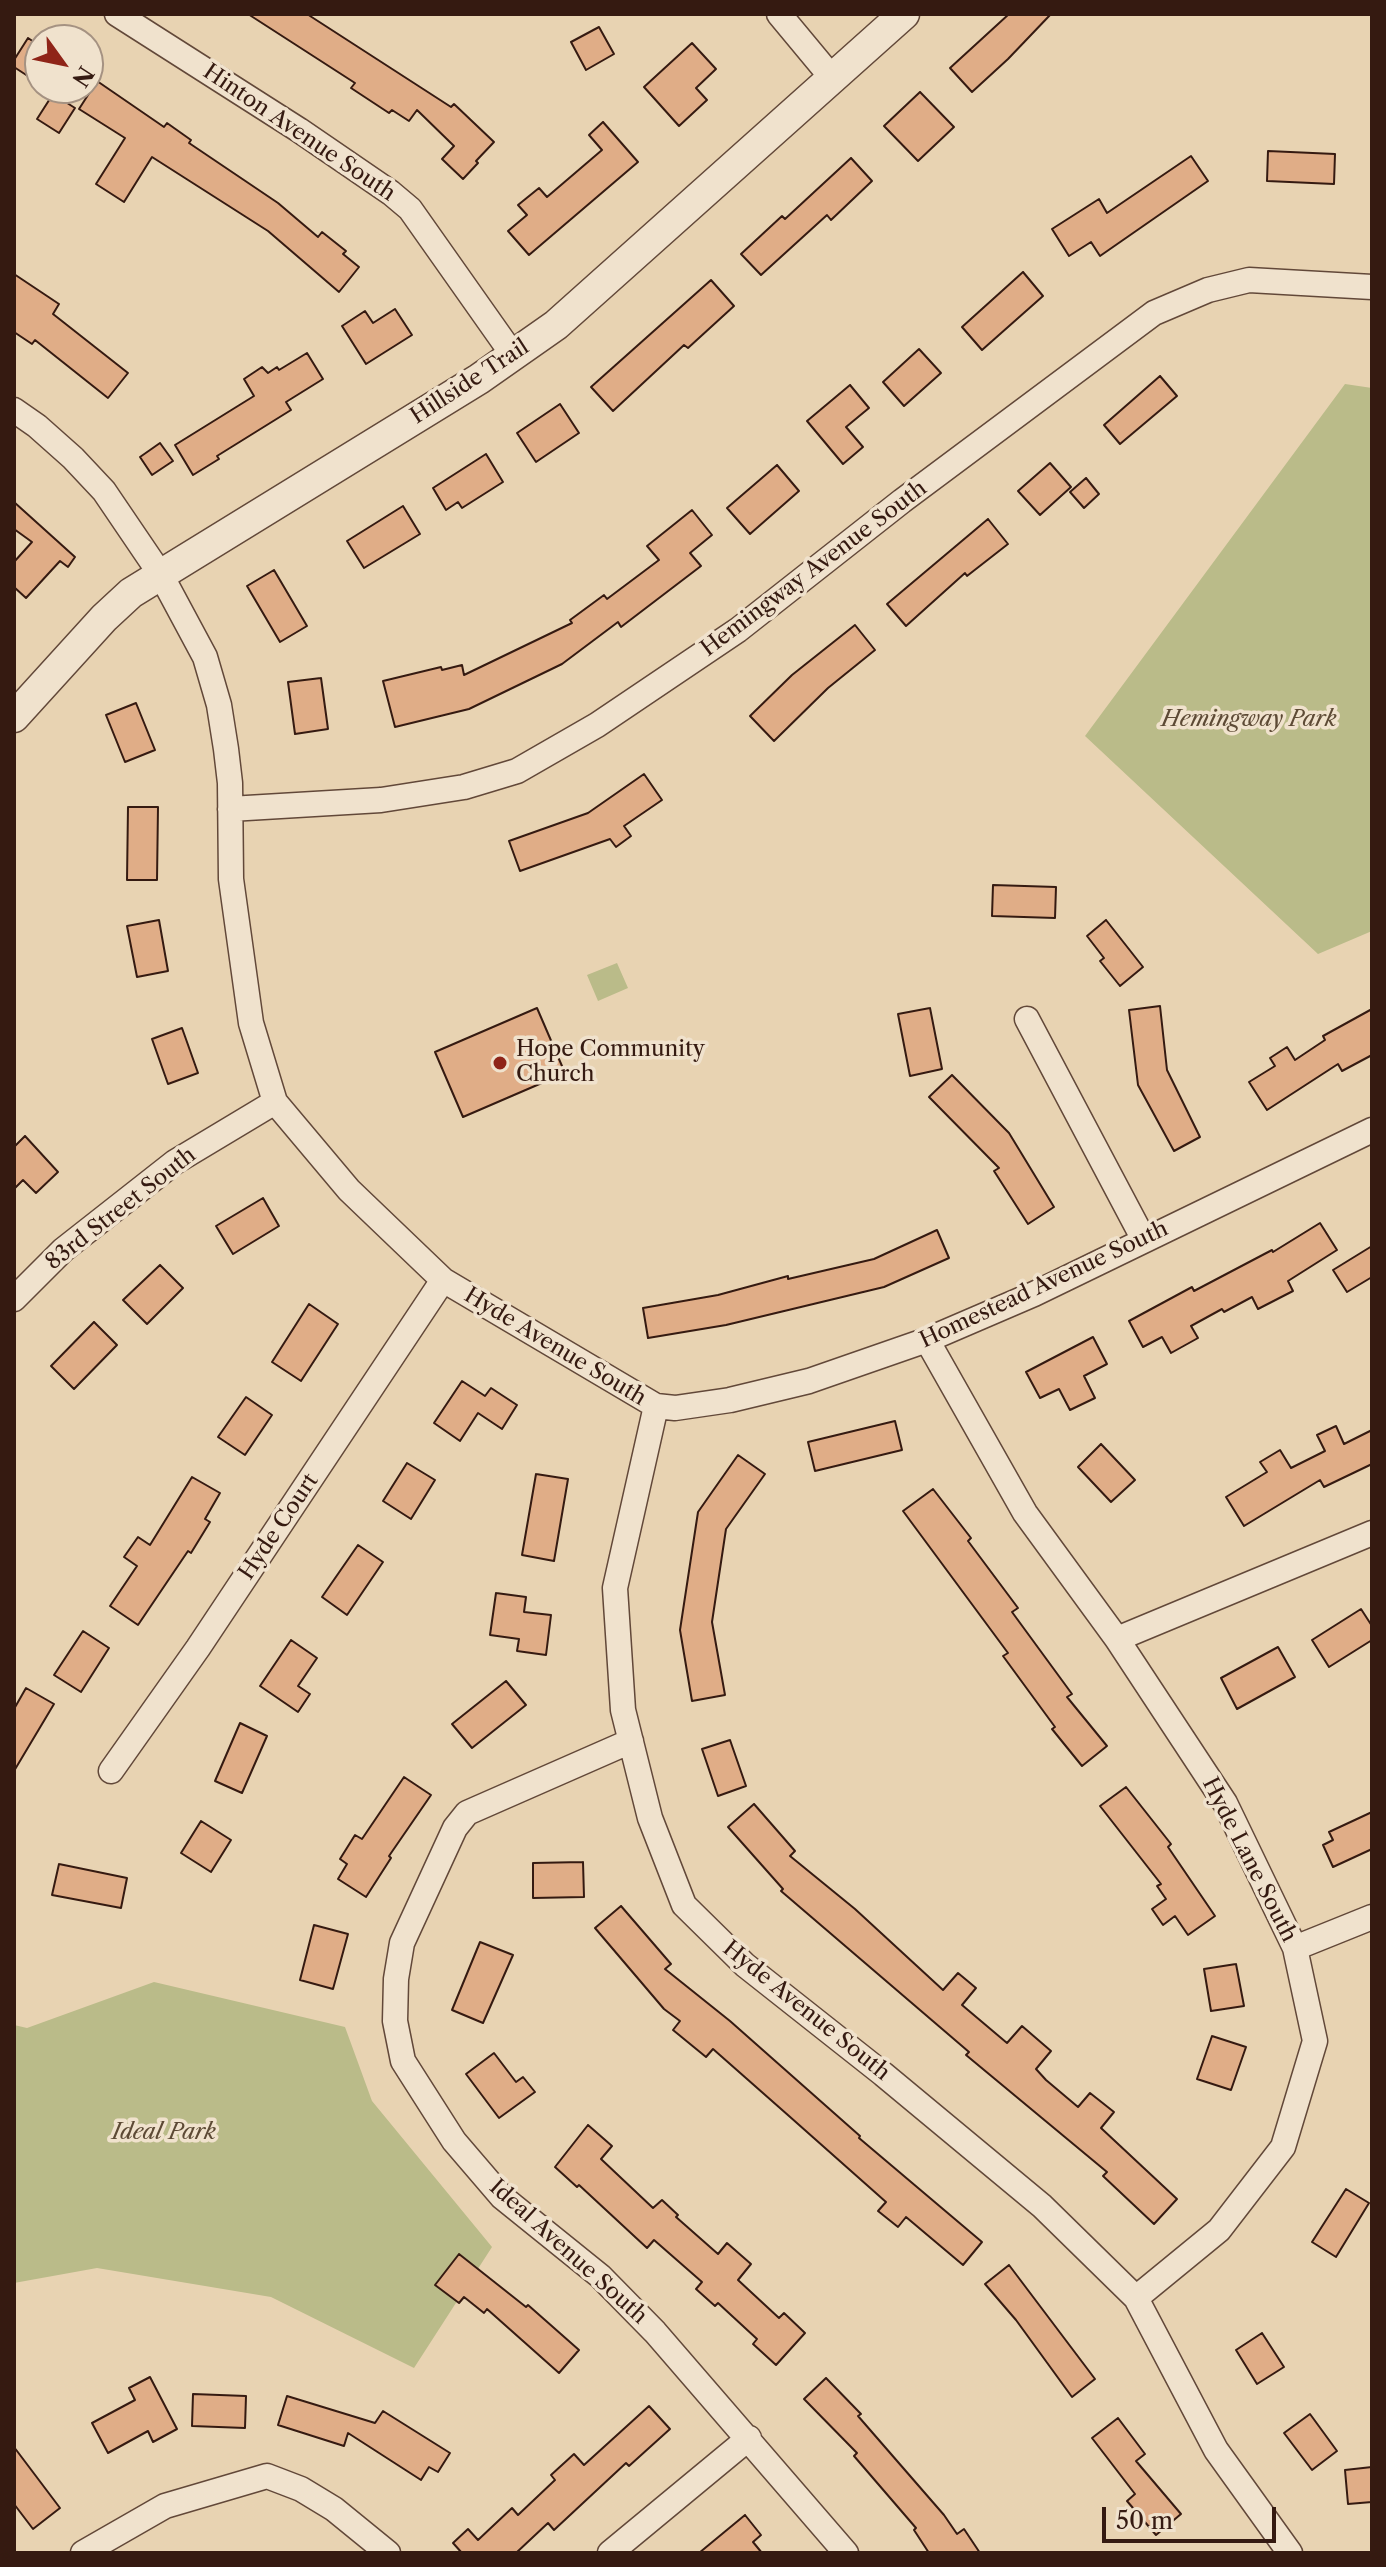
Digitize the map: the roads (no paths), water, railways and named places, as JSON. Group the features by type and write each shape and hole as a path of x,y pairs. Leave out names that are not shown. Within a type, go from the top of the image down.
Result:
{"street":[{"name":"Hinton Avenue South","path":"117,14 299,130 410,209 513,355"},
{"path":"779,14 833,79"},
{"name":"Hillside Trail","path":"14,717 104,618 131,593 479,379 589,297 904,14"},
{"name":"Hemingway Avenue South","path":"230,809 381,800 464,787 517,771 597,725 738,630 902,501 1154,313 1208,290 1249,280 1372,287"},
{"name":"Hyde Avenue South","path":"14,410 73,458 104,491 161,575 185,616 209,669 219,705 230,783 231,879 251,1023 275,1102 349,1190 443,1280 656,1406 615,1588 623,1710 650,1818 684,1905 745,1965 1042,2206 1136,2298 1216,2450 1290,2553"},
{"path":"1027,1019 1144,1240"},
{"name":"83rd Street South","path":"14,1299 63,1250 175,1162 275,1102"},
{"name":"Homestead Avenue South","path":"656,1406 675,1408 730,1400 809,1381 927,1340 1034,1294 1372,1130"},
{"name":"Hyde Court","path":"111,1771 198,1648 443,1280"},
{"name":"Hyde Lane South","path":"927,1340 1025,1513 1117,1639 1225,1803 1295,1948 1315,2041 1283,2147 1219,2230 1136,2298"},
{"path":"1117,1639 1372,1533"},
{"name":"Ideal Avenue South","path":"631,1741 467,1813 455,1828 402,1943 396,1979 395,2021 403,2061 454,2141 502,2197 611,2287 655,2332 846,2553"},
{"path":"1295,1948 1372,1917"},
{"path":"610,2553 749,2438"},
{"path":"83,2553 165,2506 267,2476 301,2489 334,2509 388,2553"}],"place":[{"name":"Hope Community Church","path":"500,1063"}],"park label":[{"name":"Hemingway Park","path":"1249,720"},
{"name":"Ideal Park","path":"164,2133"}]}
